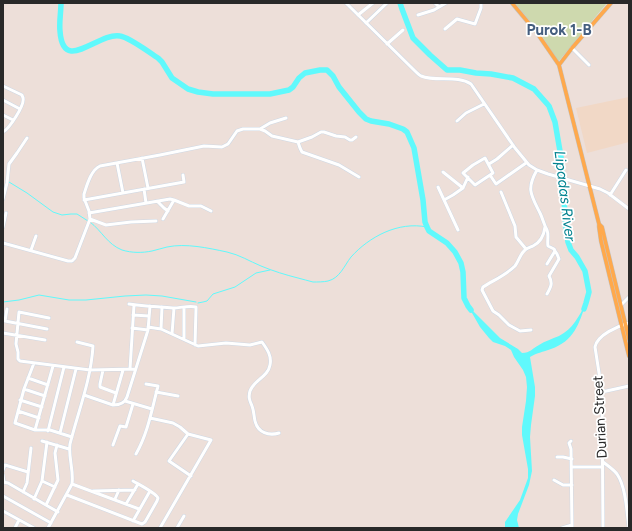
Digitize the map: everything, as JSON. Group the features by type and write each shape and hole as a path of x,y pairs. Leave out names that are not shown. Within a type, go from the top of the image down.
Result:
{"main road":[{"path":"512,3 537,33 559,65 599,224 601,241 629,339"},
{"path":"559,65 611,3"},
{"path":"599,224 602,227 621,305 629,356"}],"street":[{"path":"346,3 421,76 464,81 474,87 484,104 526,163 537,170 600,189 629,209"},
{"path":"358,15 373,3"},
{"path":"366,23 387,3"},
{"path":"435,3 439,7"},
{"path":"418,15 434,10 446,3"},
{"path":"445,29 457,19 475,24 481,8 481,3"},
{"path":"387,44 404,30"},
{"path":"572,48 589,65"},
{"path":"3,86 22,95 24,100 13,120 4,131"},
{"path":"3,100 20,109"},
{"path":"457,121 466,113 484,104"},
{"path":"3,115 13,120"},
{"path":"260,129 270,123 286,118"},
{"path":"3,243 72,261 75,258 90,219 84,200 85,192 95,169 100,166 204,146 222,147 228,144 240,129 260,129 272,136 298,142 324,132 345,137 350,140 356,137"},
{"path":"3,199 7,183 9,164 27,138"},
{"path":"298,142 302,152 339,165 359,177"},
{"path":"489,164 513,145"},
{"path":"142,158 146,189 146,203"},
{"path":"485,158 489,164 493,173 475,185 463,173 485,158"},
{"path":"117,163 123,193"},
{"path":"490,175 496,184 526,163"},
{"path":"537,170 531,181 530,189 532,198 548,232 548,246 554,249 559,259 549,276 552,280 552,286 547,294"},
{"path":"610,195 626,170"},
{"path":"442,172 463,188"},
{"path":"84,200 184,182 183,174"},
{"path":"444,200 463,188 468,178"},
{"path":"438,187 458,230"},
{"path":"501,192 515,226 515,235 526,249"},
{"path":"89,213 170,199 189,206 201,206 211,211"},
{"path":"163,219 174,200"},
{"path":"157,201 168,211"},
{"path":"3,227 6,213"},
{"path":"90,219 108,225 156,221"},
{"path":"530,330 520,331 509,325 493,310 482,290 483,287 512,269 522,253 538,242 544,234 545,227"},
{"path":"31,250 36,236"},
{"path":"547,264 555,251"},
{"path":"621,305 629,297"},
{"path":"129,304 174,308 194,306 196,308 196,345"},
{"path":"130,369 134,305"},
{"path":"84,395 113,405 118,405 125,401 148,329 150,306"},
{"path":"160,329 162,307"},
{"path":"172,334 174,308"},
{"path":"184,308 184,339"},
{"path":"7,309 5,321 47,329"},
{"path":"49,318 19,312 16,344 18,349 18,359 20,361 76,369 135,370"},
{"path":"133,316 149,316"},
{"name":"Durian Street","path":"603,528 602,392 595,344 601,337 625,324"},
{"path":"132,328 160,329 196,345 202,346 226,343 250,345 262,342 269,353 269,369 252,387 249,392 249,399 255,421 260,430 268,435 279,433"},
{"path":"3,333 45,340"},
{"path":"48,528 72,484 73,478 69,449 84,395 92,358 93,346 77,342"},
{"path":"34,363 20,400 15,422 16,424 35,430 48,430 72,437"},
{"path":"35,430 53,366"},
{"path":"48,430 64,367"},
{"path":"60,433 76,369"},
{"path":"103,370 100,387 116,394"},
{"path":"113,405 123,370"},
{"path":"28,378 48,385"},
{"path":"136,454 144,440 158,386 146,384"},
{"path":"602,392 629,386"},
{"path":"24,389 45,396"},
{"path":"156,392 178,396"},
{"path":"20,400 42,407"},
{"path":"125,401 152,409"},
{"path":"114,445 120,426 126,427 134,404"},
{"path":"18,411 38,418"},
{"path":"150,418 176,424 188,434 210,440 160,528"},
{"path":"188,434 169,461 190,476"},
{"path":"42,440 69,449"},
{"path":"562,528 572,527 572,459 569,443 571,441"},
{"path":"34,499 42,482 47,442"},
{"path":"46,505 58,478 55,453 57,445"},
{"path":"23,492 26,485 31,448"},
{"path":"558,457 572,459"},
{"path":"602,462 618,475 625,489 629,528"},
{"path":"3,470 5,465 28,472"},
{"path":"572,467 602,467"},
{"path":"3,475 3,482 8,483 58,512"},
{"path":"554,480 564,485 572,486"},
{"path":"67,495 143,524 158,500 156,495 133,481"},
{"path":"42,482 55,487"},
{"path":"72,484 139,509"},
{"path":"126,504 138,484"},
{"path":"115,499 119,490"},
{"path":"91,491 135,490"},
{"path":"132,521 150,491"},
{"path":"3,496 51,523"},
{"path":"3,511 34,528"},
{"path":"177,528 184,516"},
{"path":"15,528 19,520"}],"shaded area":[{"path":"629,97 629,142 587,153 576,108"}],"green space":[{"path":"515,3 607,3 558,62 542,36"}],"water":[{"path":"586,303 578,325 565,341 559,346 530,357 535,387 530,437 532,471 529,485 518,514 517,520 519,528 505,528 505,522 520,500 528,478 528,469 522,435 527,387 526,377 511,350 505,346 493,342 489,338 480,327 468,306 500,338 522,353 525,353 568,330 581,313"}],"waterway":[{"path":"61,3 60,31 63,44 68,50 75,51 111,36 124,37 158,58 172,78 188,89 198,92 213,94 270,94 289,90 305,73 327,70 366,119 389,124 407,132 414,148 423,200 425,222 429,231 447,243 455,252 461,263 463,272 464,298 471,310"},
{"name":"Lipadas River","path":"400,3 413,38 447,70 460,70 513,78 534,89 549,106 555,122 561,157 568,242 571,250 585,271 589,292 584,309"},
{"path":"9,182 53,212 62,215 77,214 88,221"},
{"path":"90,222 108,241 122,250 141,252 174,246 205,248 232,253 270,270 313,282 328,281 336,277 358,250 366,243 385,232 405,226 427,227"},
{"path":"198,303 207,301 213,294 235,287 256,273 270,270"},
{"path":"3,302 39,295 69,300 146,295 162,296 196,302"}],"district":[{"name":"Purok 1-B","path":"559,30"}]}
